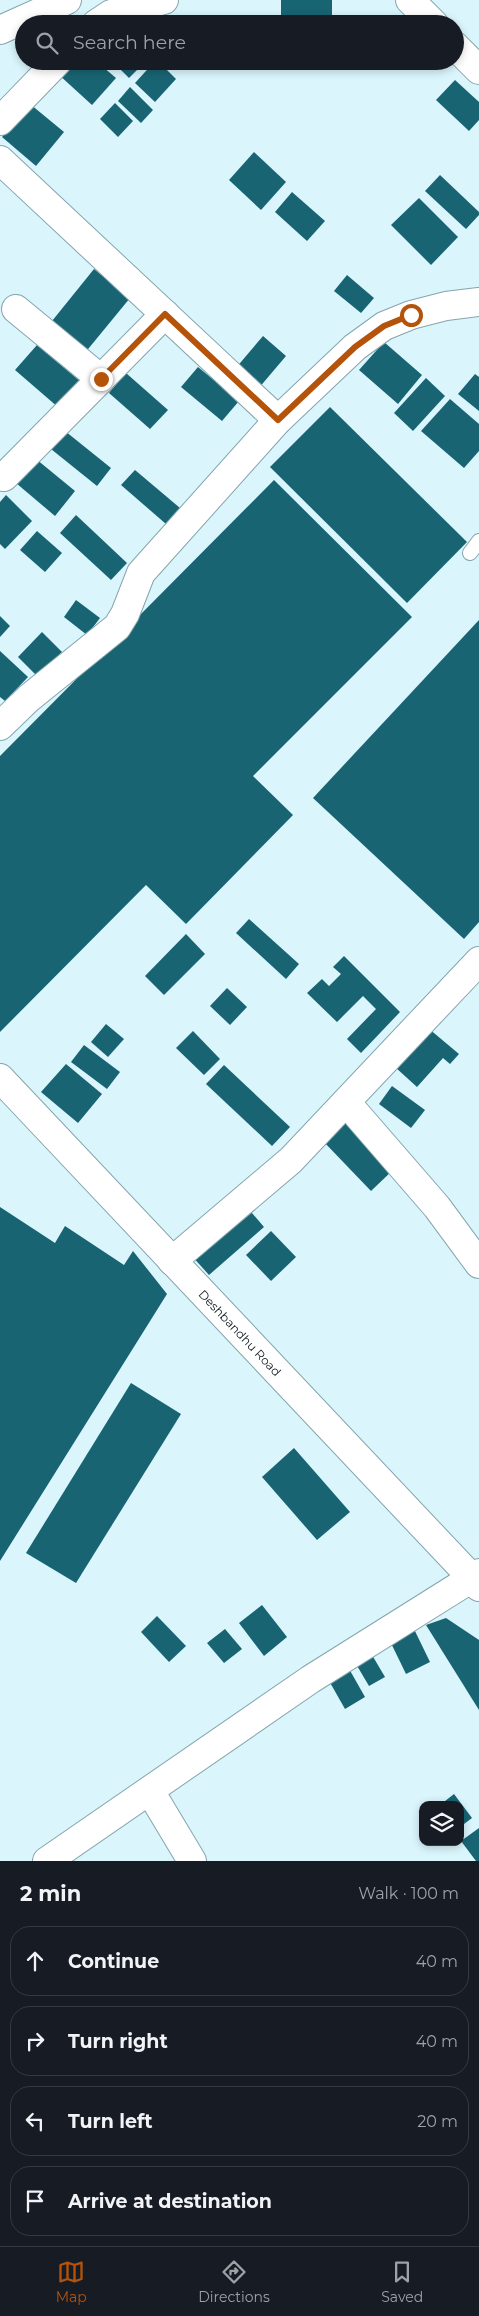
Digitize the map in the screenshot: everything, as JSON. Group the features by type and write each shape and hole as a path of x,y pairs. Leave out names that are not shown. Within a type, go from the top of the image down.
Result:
{"street":[{"path":"34,15 67,0"},
{"path":"110,15 164,0"},
{"path":"410,0 425,15"},
{"path":"0,30 15,23"},
{"path":"464,55 479,70"},
{"path":"0,122 49,70"},
{"path":"0,160 278,420"},
{"path":"0,726 29,698 117,627 125,614 141,572 278,420 355,347 384,326 411,315 446,306 479,302"},
{"path":"16,309 101,379"},
{"path":"4,478 165,314"},
{"path":"172,1261 291,1160 476,971"},
{"name":"Deshbandhu Road","path":"0,1078 40,1118 172,1261 477,1579"},
{"path":"346,1102 437,1207 479,1264"},
{"path":"0,1106 40,1118"},
{"path":"47,1861 311,1679 477,1579"},
{"path":"150,1791 192,1861"}],"lane":[{"path":"470,553 479,541"}],"building":[{"path":"281,0 332,0 332,15 281,15"},
{"path":"61,70 107,70 116,78 92,105 58,74"},
{"path":"121,70 137,70 129,78"},
{"path":"147,70 167,70 176,79 155,102 135,83"},
{"path":"455,80 479,102 479,120 469,131 436,100"},
{"path":"130,87 153,110 141,123 118,101"},
{"path":"115,103 133,121 118,137 100,119"},
{"path":"30,104 64,132 36,166 2,137"},
{"path":"254,152 286,182 261,210 229,180"},
{"path":"440,175 479,212 479,215 466,229 425,191"},
{"path":"292,192 325,221 307,241 275,212"},
{"path":"419,198 458,237 431,265 391,225"},
{"path":"94,269 130,298 84,354 48,326"},
{"path":"347,275 374,298 361,313 334,291"},
{"path":"263,336 286,356 258,389 235,369"},
{"path":"384,342 422,375 398,404 359,370"},
{"path":"37,345 81,382 59,408 15,370"},
{"path":"198,367 239,401 222,421 181,387"},
{"path":"126,373 168,410 150,429 109,393"},
{"path":"475,374 479,377 479,411 458,394"},
{"path":"426,378 445,396 413,431 394,413"},
{"path":"450,399 479,424 479,451 464,468 421,431"},
{"path":"330,407 467,542 407,603 270,467"},
{"path":"60,427 111,468 97,486 46,445"},
{"path":"36,459 75,491 55,516 16,483"},
{"path":"135,470 180,508 166,524 121,485"},
{"path":"274,480 412,617 253,776 293,815 186,924 146,885 0,1032 0,756"},
{"path":"6,495 32,521 5,549 0,544 0,502"},
{"path":"76,515 127,563 111,580 60,533"},
{"path":"37,531 62,553 45,572 20,550"},
{"path":"76,600 100,618 87,635 64,617"},
{"path":"0,616 10,626 0,637"},
{"path":"479,620 479,922 464,939 313,798"},
{"path":"42,632 62,652 37,676 18,657"},
{"path":"0,651 28,677 5,701 0,697"},
{"path":"249,919 299,964 286,979 236,933"},
{"path":"186,934 205,954 164,995 145,976"},
{"path":"344,956 400,1012 361,1053 347,1039 376,1009 363,996 337,1022 307,993 322,979 329,986 341,974 333,967"},
{"path":"227,988 247,1007 230,1025 210,1006"},
{"path":"106,1024 124,1039 108,1057 91,1042"},
{"path":"428,1028 459,1054 450,1064 443,1058 417,1087 395,1067"},
{"path":"193,1031 220,1059 204,1075 176,1048"},
{"path":"84,1045 120,1072 107,1089 71,1062"},
{"path":"66,1064 102,1094 78,1123 41,1092"},
{"path":"224,1065 290,1127 272,1146 206,1084"},
{"path":"392,1086 425,1110 411,1128 379,1104"},
{"path":"346,1119 394,1169 371,1191 323,1141"},
{"path":"246,1206 264,1227 209,1275 191,1255"},
{"path":"0,1207 55,1243 65,1226 124,1265 133,1251 167,1294 0,1561"},
{"path":"271,1231 296,1257 271,1281 246,1255"},
{"path":"131,1383 181,1414 76,1583 26,1553"},
{"path":"294,1448 350,1512 317,1540 262,1477"},
{"path":"262,1605 287,1637 264,1656 239,1623"},
{"path":"157,1616 186,1646 169,1662 141,1632"},
{"path":"446,1618 479,1640 479,1710 426,1625"},
{"path":"413,1627 430,1662 406,1674 389,1639"},
{"path":"225,1629 242,1649 224,1663 207,1643"},
{"path":"372,1655 385,1677 369,1686 356,1664"},
{"path":"348,1667 365,1697 345,1709 328,1679"},
{"path":"454,1794 459,1801 445,1801"},
{"path":"464,1807 472,1818 464,1824"},
{"path":"479,1828 479,1861 476,1861 464,1845 464,1839"}],"route":[{"path":"101,379 165,314 278,420 355,347 384,326 411,315"}]}
